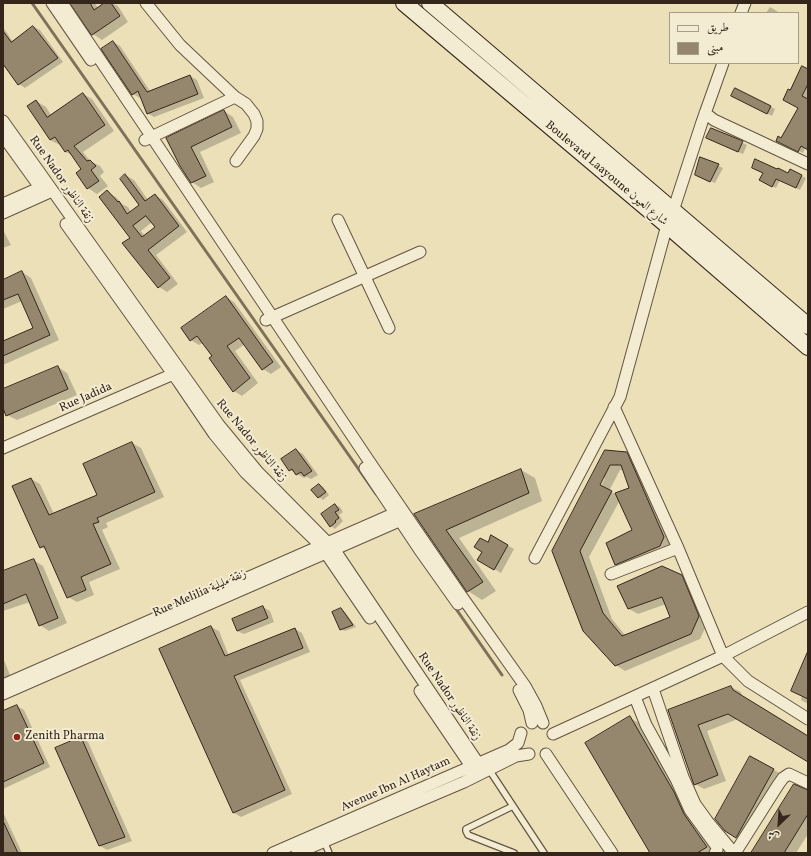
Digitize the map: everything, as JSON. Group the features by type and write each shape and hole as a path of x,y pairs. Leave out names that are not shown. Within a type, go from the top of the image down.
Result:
{"street":[{"path":"52,3 149,138"},
{"path":"62,3 149,138 519,691 528,710 538,723"},
{"path":"146,3 180,45 235,97 246,104 254,114 257,121 257,130 236,161"},
{"name":"Boulevard Laayoune شارع العيون","path":"404,3 670,218 808,326"},
{"name":"Boulevard Laayoune شارع العيون","path":"430,3 670,218 808,347"},
{"path":"535,558 620,397 670,218 723,64"},
{"path":"149,138 235,97"},
{"path":"705,113 714,120 808,164"},
{"name":"Rue Nador زنقة الناظور","path":"3,121 46,190"},
{"name":"Rue Nador زنقة الناظور","path":"3,136 46,190 175,370 201,417 227,451 264,492 327,548 480,768"},
{"path":"3,204 46,190"},
{"path":"3,213 46,190"},
{"path":"338,220 366,276 389,328"},
{"path":"269,319 420,252"},
{"name":"Rue Jadida","path":"3,441 175,370"},
{"name":"Rue Jadida","path":"3,448 175,370"},
{"path":"614,407 678,548 723,656 748,681 808,719"},
{"name":"Rue Melilia زنقة مليلية","path":"3,686 401,516"},
{"name":"Rue Melilia زنقة مليلية","path":"3,694 327,548"},
{"path":"611,574 678,548"},
{"path":"553,734 723,656 808,612"},
{"path":"653,689 683,777 704,824 717,847 715,853"},
{"path":"635,697 646,726 676,779 690,810 735,853 783,778 789,774 808,783"},
{"path":"538,723 547,726 553,734 553,745 546,754 536,756 529,754 523,748 521,744 521,733 528,725 538,723"},
{"name":"Avenue Ibn Al Haytam","path":"273,853 299,849 324,841 480,768 518,743 521,733"},
{"name":"Avenue Ibn Al Haytam","path":"299,849 480,768 516,756 529,754"},
{"path":"546,754 612,853"}],"lane":[{"path":"480,768 513,806 544,853"},
{"path":"513,806 466,829 466,831 468,835 514,853"},
{"path":"324,841 329,853"}],"building":[{"path":"70,3 90,3 94,10 104,3 111,3 120,16 92,35"},
{"path":"33,26 58,58 18,85 3,64 3,31 11,42"},
{"path":"113,41 147,92 190,75 198,94 147,114 138,91 132,95 101,49"},
{"path":"802,66 808,69 808,84 802,96 808,99 808,150 801,146 798,152 776,141 778,136 781,138 798,108 783,100 788,89 790,90"},
{"path":"735,88 771,106 767,114 731,96"},
{"path":"83,93 105,125 74,146 87,161 90,160 96,166 91,170 99,181 87,189 76,173 81,169 68,150 65,152 55,137 50,140 27,106 36,100 47,117"},
{"path":"224,110 232,127 191,147 206,176 191,183 180,166 166,138"},
{"path":"711,128 743,141 738,152 706,138"},
{"path":"700,157 719,164 710,182 695,175"},
{"path":"755,159 788,173 790,169 802,175 796,188 776,179 772,187 759,180 763,173 752,168"},
{"path":"125,174 145,201 155,194 179,226 148,250 170,278 158,288 122,243 130,238 99,197 107,190 118,202 119,201 127,214 139,205 120,179","holes":["146,216 155,227 142,237 133,226"]},
{"path":"22,271 50,335 3,356 3,341 33,328 18,294 3,300 3,280"},
{"path":"226,296 273,362 262,370 239,338 227,346 250,378 233,392 209,358 212,356 197,336 190,341 181,328"},
{"path":"58,366 68,389 6,416 3,408 3,389"},
{"path":"132,442 155,492 97,518 99,522 93,524 111,564 81,577 86,590 67,598 44,546 40,548 12,486 31,478 49,515 97,495 83,464"},
{"path":"296,449 312,471 304,476 301,472 296,475 292,469 289,471 281,459"},
{"path":"605,450 627,452 664,537 660,546 615,565 606,543 632,530 615,493 629,488 621,465 610,465 600,485 612,491 580,551 603,613 622,636 670,617 662,597 628,609 617,586 662,566 682,575 699,616 691,634 615,666 583,631 552,551"},
{"path":"521,469 529,493 446,530 483,582 467,592 414,514"},
{"path":"319,484 326,492 318,498 311,490"},
{"path":"335,504 339,510 335,512 339,518 330,527 321,514"},
{"path":"491,535 508,545 494,570 477,560 482,552 474,547 480,538 488,542"},
{"path":"34,559 58,618 39,626 26,594 3,604 3,571"},
{"path":"263,606 268,618 237,631 232,619"},
{"path":"341,608 353,625 340,630 332,612"},
{"path":"211,626 225,656 295,628 303,648 234,676 285,790 233,813 159,649"},
{"path":"808,651 808,699 791,691"},
{"path":"731,686 733,690 808,736 808,762 728,714 698,725 718,775 694,785 668,710"},
{"name":"Zenith Pharma","path":"17,705 44,763 3,782 3,711"},
{"path":"630,716 674,792 684,814 707,847 697,853 650,853 585,743"},
{"path":"81,737 125,837 99,846 55,748"},
{"path":"750,756 774,769 736,838 725,831 715,819"},
{"path":"794,784 808,790 808,814 784,853 751,853"},
{"path":"3,821 18,853 3,853"}],"waterway":[{"path":"32,3 376,494"},
{"path":"454,606 502,675"}],"place":[{"name":"Zenith Pharma","path":"17,737"}]}
